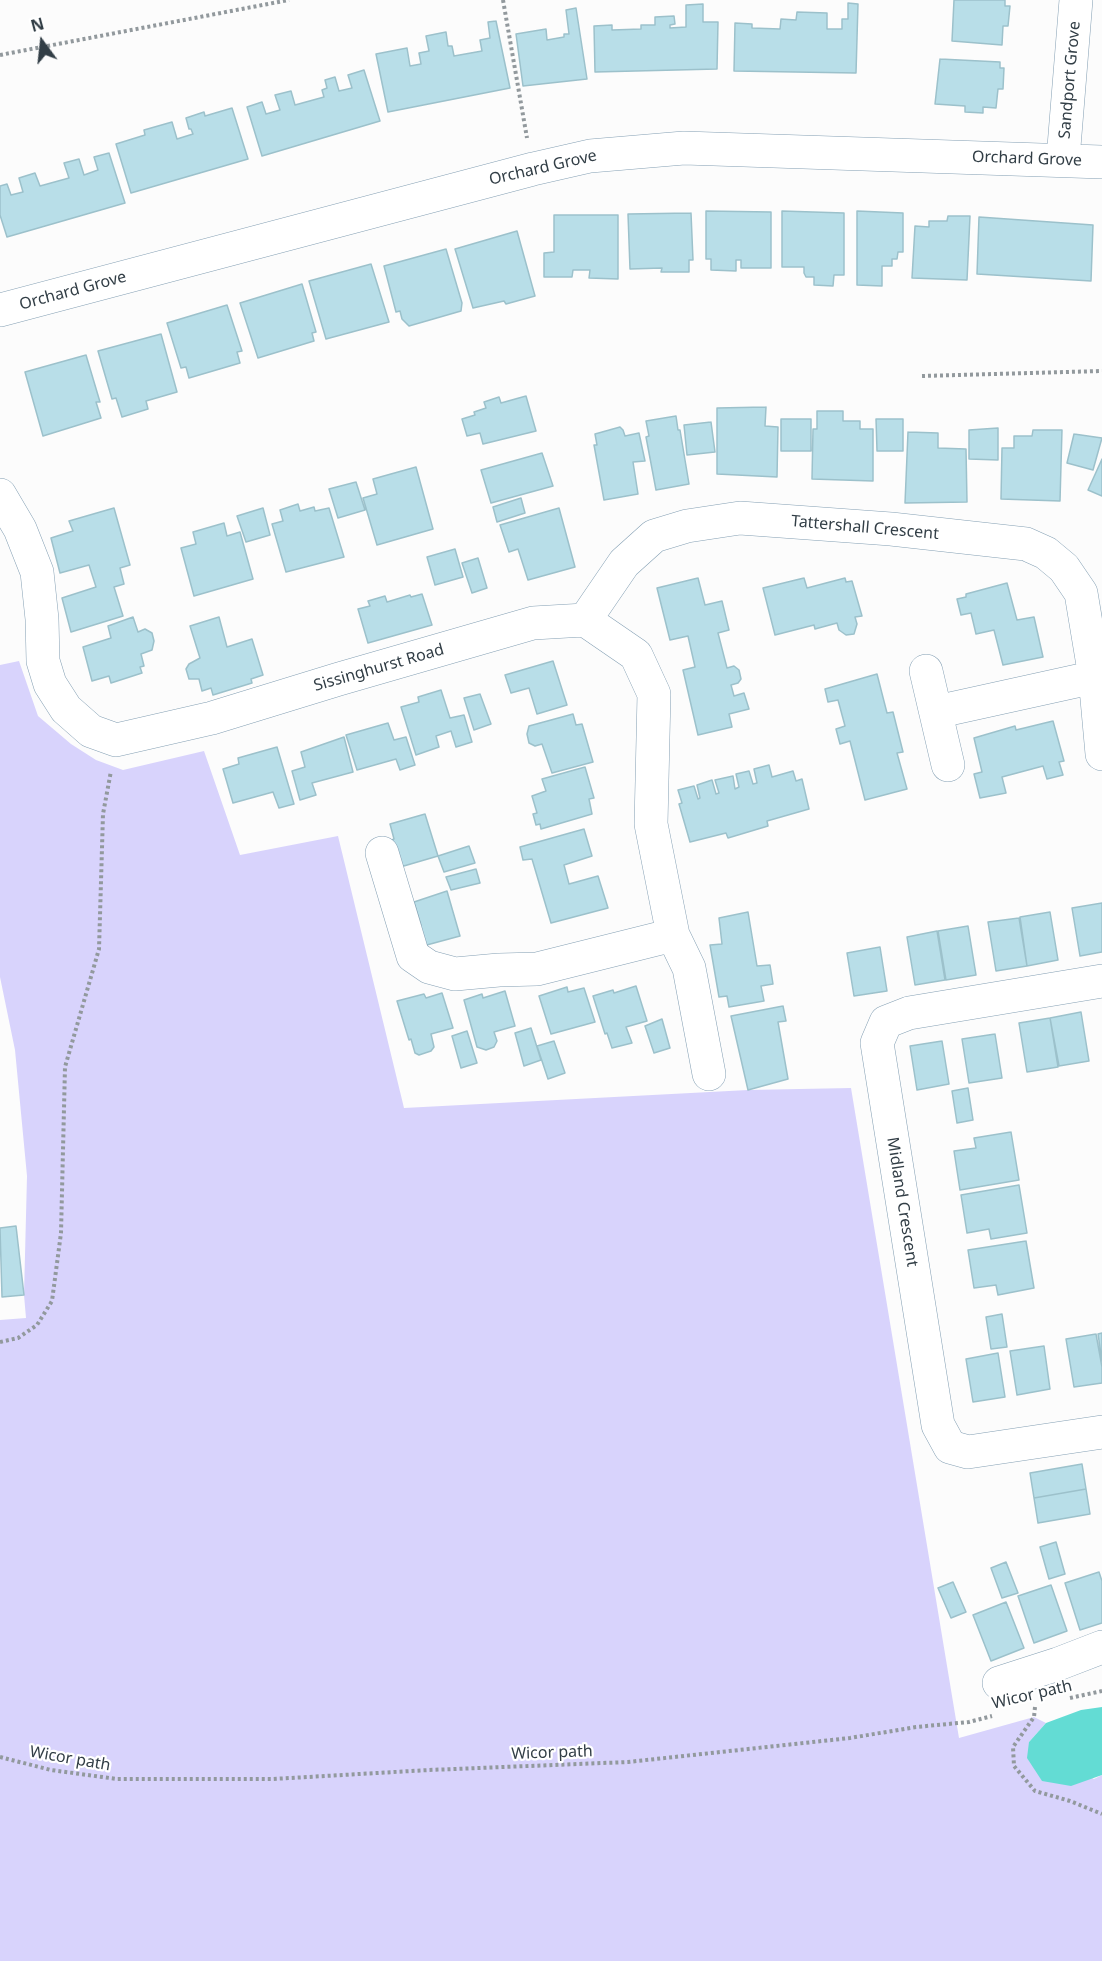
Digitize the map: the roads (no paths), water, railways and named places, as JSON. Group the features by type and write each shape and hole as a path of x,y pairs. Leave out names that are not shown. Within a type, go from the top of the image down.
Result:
{"street":[{"name":"Sandport Grove","path":"1063,159 1076,0"},
{"name":"Orchard Grove","path":"0,310 533,169 590,156 684,148 1102,162"},
{"name":"Sissinghurst Road","path":"0,495 20,529 37,572 43,661 50,684 66,709 91,731 116,740 212,718 533,623 585,620"},
{"name":"Tattershall Crescent","path":"585,620 624,563 654,536 687,526 740,518 1026,544 1046,553 1064,568 1081,593 1095,677 1102,754"},
{"path":"585,620 636,655 654,694 651,824 673,935 689,968 709,1074"},
{"path":"926,671 948,765"},
{"path":"936,712 1095,677"},
{"path":"382,854 413,956 429,967 455,974 537,969 673,935"},
{"name":"Midland Crescent","path":"1102,981 909,1013 886,1022 877,1042 938,1425 950,1447 968,1452 1102,1432"},
{"path":"1001,1699 1059,1664 1102,1647"}],"water":[{"path":"1102,1707 1102,1775 1071,1786 1042,1781 1027,1758 1029,1742 1046,1723 1081,1710"}]}
